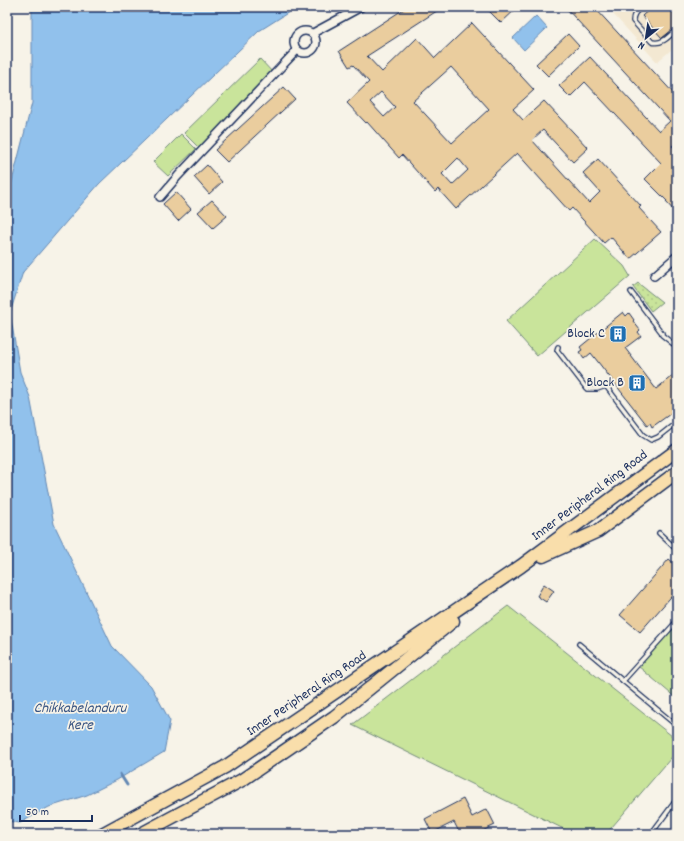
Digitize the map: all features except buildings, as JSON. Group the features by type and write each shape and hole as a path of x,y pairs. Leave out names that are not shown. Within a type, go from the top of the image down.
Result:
{"main road":[{"name":"Inner Peripheral Ring Road","path":"142,834 242,780 334,717 521,566 677,450"},
{"name":"Inner Peripheral Ring Road","path":"102,834 225,767 521,566 598,531 677,472"}],"street":[{"path":"313,33 361,7"},
{"path":"304,30 313,33 316,38 316,45 312,52 304,53 297,50 294,40 299,32 304,30"},
{"path":"160,197 297,50"},
{"path":"654,276 677,256"}],"lane":[{"path":"641,7 635,12 633,21 652,42 661,43 677,29"},
{"path":"631,292 662,335 677,347"},
{"path":"558,347 557,350 586,389 597,389 606,386 643,435 651,440 658,437 677,422"},
{"path":"659,532 677,550"},
{"path":"623,681 677,621"},
{"path":"579,644 677,726"},
{"path":"651,834 677,799"}],"shaded area":[{"path":"622,7 677,7 677,45 657,62 613,14"}],"green space":[{"path":"260,59 274,74 199,148 184,133"},
{"path":"181,134 196,149 168,176 153,162"},
{"path":"595,239 624,266 630,276 537,356 506,321"},
{"path":"638,283 662,302 651,311 633,287"},
{"path":"508,606 677,740 677,751 606,834 574,834 352,725"},
{"path":"677,623 677,699 638,666"}],"water":[{"name":"Chikkabelanduru Kere","path":"32,7 297,7 259,31 99,184 23,272 10,313 20,372 30,397 54,524 112,646 151,686 170,721 164,752 117,780 87,795 49,807 20,823 7,821 7,201 32,103"},
{"path":"536,16 547,28 524,50 513,38"}],"waterway":[{"path":"120,774 127,785"}],"place":[{"name":"Block C","path":"618,334"},
{"name":"Block B","path":"637,383"}]}
